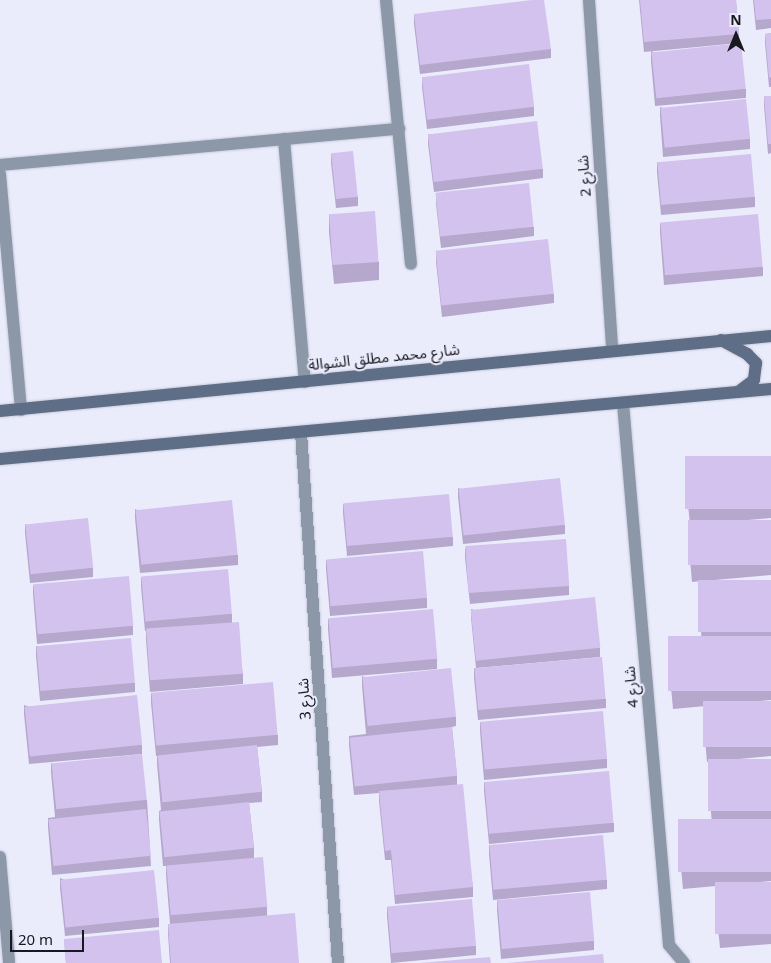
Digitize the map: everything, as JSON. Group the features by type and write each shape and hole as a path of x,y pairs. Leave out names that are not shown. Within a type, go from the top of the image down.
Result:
{"street":[{"path":"386,0 411,264"},
{"name":"شارع 2","path":"589,0 612,350"},
{"path":"0,165 398,129"},
{"path":"284,140 305,382"},
{"path":"0,174 21,410"},
{"name":"شارع محمد مطلق الشوالة","path":"0,411 771,336"},
{"path":"721,340 747,354 756,363 754,380 738,392"},
{"path":"0,459 771,389"},
{"name":"شارع 4","path":"623,403 669,945 684,963"},
{"name":"شارع 3","path":"302,433 338,963"},
{"path":"0,857 9,963"}],"building":[{"path":"544,0 551,49 420,65 414,14"},
{"path":"640,0 736,0 739,34 644,42"},
{"path":"754,0 771,0 771,19 756,20"},
{"path":"771,33 771,77 769,78 765,34"},
{"path":"741,43 746,89 656,98 651,52"},
{"path":"529,64 534,107 427,120 422,77"},
{"path":"764,96 771,96 771,144 768,144"},
{"path":"746,99 750,139 665,148 660,108"},
{"path":"537,121 543,169 434,182 428,134"},
{"path":"353,151 358,197 336,199 331,153"},
{"path":"751,154 755,197 661,205 657,162"},
{"path":"529,183 534,227 440,237 436,193"},
{"path":"375,211 379,262 333,265 329,214"},
{"path":"758,214 763,267 665,275 660,223"},
{"path":"548,239 554,294 441,306 436,251"},
{"path":"685,456 771,456 771,509 685,509"},
{"path":"560,478 565,525 463,535 459,489"},
{"path":"449,494 453,537 347,546 343,503"},
{"path":"232,500 238,555 141,565 136,510"},
{"path":"88,518 93,568 31,574 25,525"},
{"path":"688,520 771,520 771,565 688,565"},
{"path":"566,539 569,586 469,593 465,546"},
{"path":"423,551 427,598 330,606 326,559"},
{"path":"228,569 232,614 145,621 141,577"},
{"path":"129,576 133,626 38,634 33,584"},
{"path":"698,580 771,580 771,632 698,632"},
{"path":"595,597 600,648 476,661 471,610"},
{"path":"433,609 437,659 333,668 328,618"},
{"path":"239,622 243,674 150,680 146,628"},
{"path":"668,636 771,636 771,691 668,691"},
{"path":"131,638 135,683 40,691 36,646"},
{"path":"602,657 606,699 478,710 474,668"},
{"path":"451,668 456,717 368,726 362,677"},
{"path":"273,682 278,735 156,745 151,693"},
{"path":"137,695 142,745 30,757 25,707"},
{"path":"703,701 771,701 771,747 703,747"},
{"path":"603,711 607,759 485,770 480,722"},
{"path":"452,727 457,776 355,786 350,738"},
{"path":"257,745 262,792 162,802 158,755"},
{"path":"142,754 147,800 56,809 51,764"},
{"path":"708,759 771,759 771,811 708,811"},
{"path":"609,771 614,823 489,834 484,782"},
{"path":"463,784 473,887 395,895 391,850 385,851 379,791"},
{"path":"249,802 254,848 164,857 159,811"},
{"path":"146,809 151,856 53,866 49,819"},
{"path":"678,819 771,819 771,872 678,872"},
{"path":"603,835 607,880 493,890 489,845"},
{"path":"263,857 267,907 171,915 166,865"},
{"path":"154,870 159,918 66,928 61,880"},
{"path":"715,882 771,882 771,934 715,934"},
{"path":"590,892 594,941 502,949 497,900"},
{"path":"472,899 476,946 391,953 387,906"},
{"path":"295,913 299,963 171,963 168,924"},
{"path":"159,930 162,963 66,963 64,939"},
{"path":"603,954 604,963 507,963"},
{"path":"490,957 491,963 420,963"}]}
